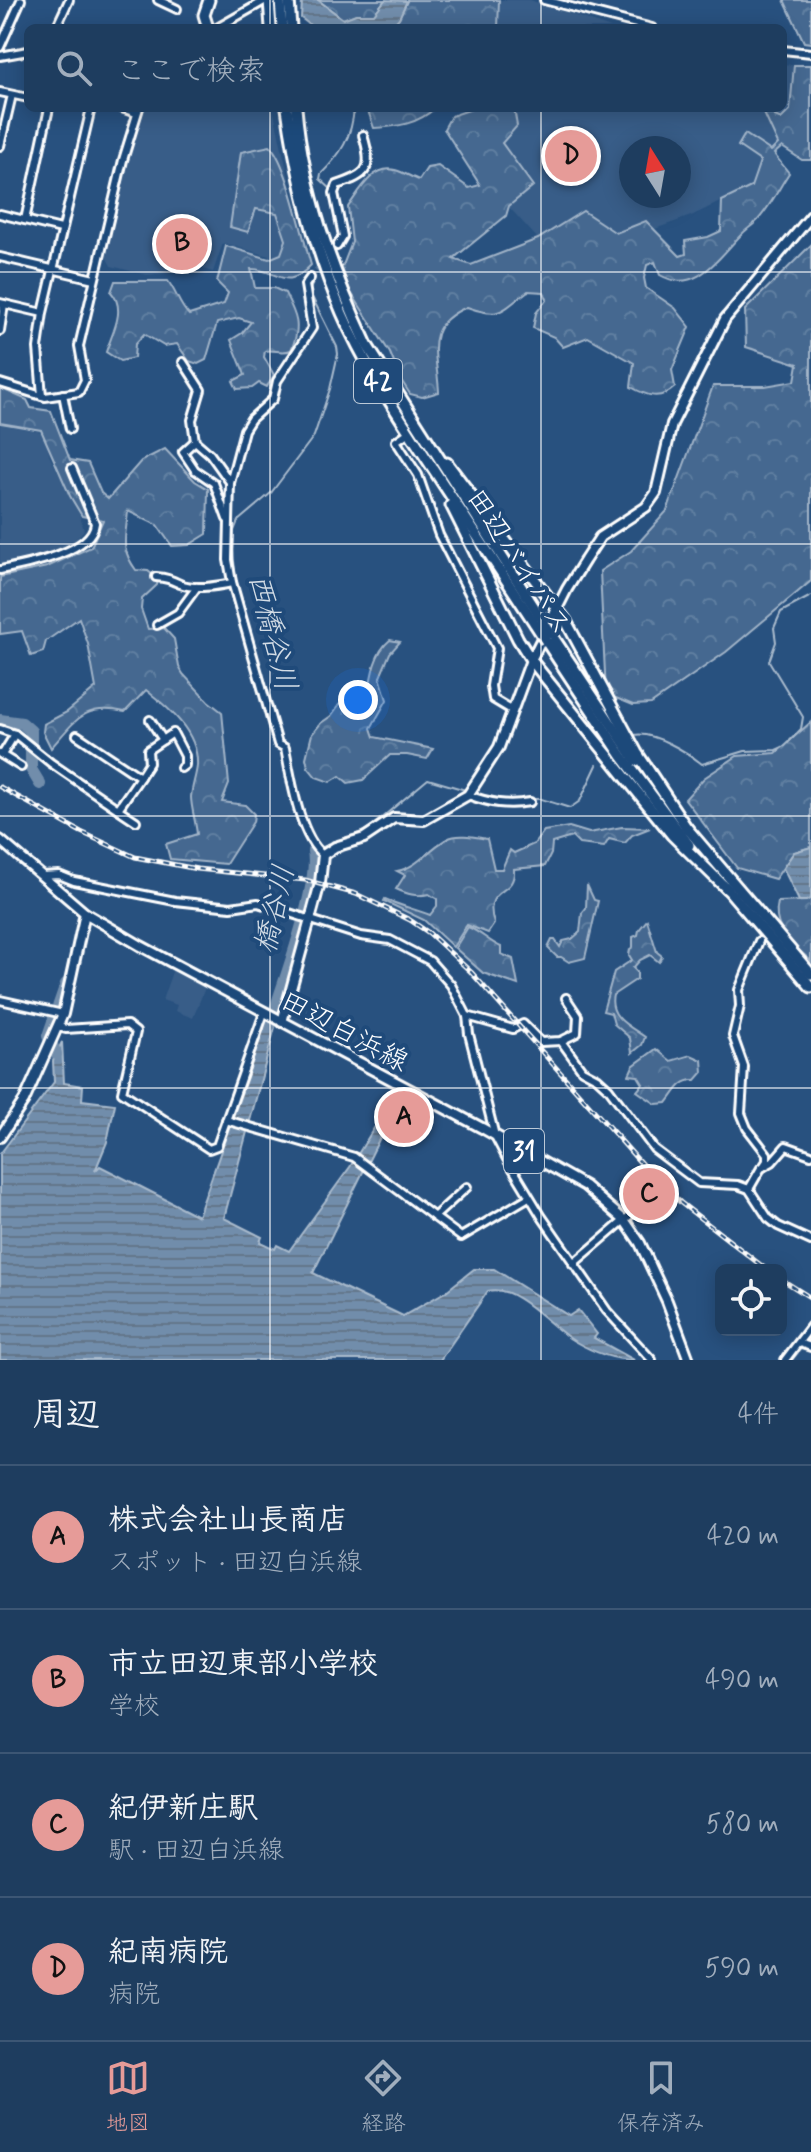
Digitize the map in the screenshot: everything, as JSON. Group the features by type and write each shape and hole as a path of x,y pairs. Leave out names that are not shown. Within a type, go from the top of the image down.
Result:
{"highway":[{"path":"207,24 204,15 209,0"},
{"path":"267,0 270,24"},
{"path":"280,0 282,24"},
{"path":"292,0 293,24"},
{"name":"田辺バイパス","path":"291,112 292,142 313,233 343,314 367,363 538,621 622,756 678,831 811,987"},
{"name":"田辺バイパス","path":"292,112 312,198 333,266 367,345 409,425"},
{"path":"409,425 573,633 637,753 688,830"},
{"path":"409,425 531,660 672,835 727,889"},
{"name":"田辺バイパス","path":"548,638 688,830 811,974"}],"main road":[{"path":"280,1021 320,883 321,854 364,838 394,818 424,820 471,792 499,747 531,660 567,589 600,537 646,507 656,493 672,424 725,319 811,216"},
{"name":"田辺白浜線","path":"0,840 38,876 85,913 585,1186 625,1221 652,1265 689,1360"},
{"path":"0,1137 24,1101 57,1030 85,913"}],"street":[{"path":"0,47 21,0"},
{"path":"58,24 69,0"},
{"path":"158,0 177,9"},
{"path":"224,24 267,0"},
{"path":"544,0 637,24"},
{"path":"787,50 811,53"},
{"path":"0,56 24,55"},
{"path":"0,92 24,97"},
{"path":"0,146 12,95"},
{"path":"25,220 48,112"},
{"path":"42,396 38,348 43,313 90,112"},
{"path":"0,383 42,396 79,392 85,380 79,346 137,112"},
{"path":"337,246 343,236 334,193 337,185 360,177 366,171 369,153 363,135"},
{"path":"0,214 61,229"},
{"path":"0,257 94,279"},
{"path":"310,278 305,285 312,328 277,381 273,399 251,419 244,430 230,483 228,560 278,744 285,748 296,800 321,854"},
{"path":"0,331 2,304 43,313"},
{"path":"183,362 201,390 192,420 195,441 210,454 230,483"},
{"path":"63,394 70,429"},
{"path":"409,425 396,441 418,475 439,535 497,648 491,686 493,699 513,711"},
{"path":"195,441 183,452 195,470 214,483 228,523"},
{"path":"0,570 51,558 82,543 94,532 91,510 72,468"},
{"path":"156,577 171,578 197,587 232,583"},
{"path":"157,625 178,613 197,587"},
{"path":"150,720 163,740"},
{"path":"0,729 15,734 51,763 136,821"},
{"path":"118,809 149,763 148,750 173,733 185,756 185,765 181,768"},
{"path":"15,734 1,754 21,767"},
{"path":"77,735 140,777"},
{"path":"471,792 489,803 530,802"},
{"path":"38,876 59,875 74,881 175,901 231,907 258,903 361,936 390,940 430,961 451,985 467,1016 495,1136 529,1197 573,1264 607,1311 652,1360"},
{"path":"749,1189 767,1161 767,1154 747,1128 741,1113 744,1067 733,1036 740,1006 739,990 759,941"},
{"path":"467,1016 513,1029 523,1024 541,1042 561,1041 577,1033 578,1016 566,998"},
{"path":"0,1000 59,1013"},
{"path":"57,1030 127,1025 136,1032 122,1092 209,1149 217,1146 266,1013"},
{"path":"561,1041 582,1070 609,1089 654,1149 699,1183 738,1185 749,1189 768,1218 811,1241"},
{"path":"226,1120 354,1157 461,1237 529,1197"},
{"path":"763,1167 786,1146 811,1155"},
{"path":"434,1217 467,1187"},
{"path":"573,1264 648,1200"},
{"path":"785,1360 811,1326"},
{"path":"799,1343 811,1347"}],"shaded area":[{"path":"318,0 343,19 356,14 374,14 385,0 407,1 394,24 309,24 301,18 302,2"},
{"path":"500,0 530,0 599,24 498,24"},
{"path":"787,64 794,65 790,110 781,119 764,112 787,112"},
{"path":"138,112 274,112 300,228 283,260 223,243 213,272 200,268 147,275 111,266 102,249"},
{"path":"513,112 762,112 778,144 771,151 739,146 760,161 751,187 691,216 655,229 646,221 618,235 583,211 538,239 508,206 502,143"},
{"path":"0,424 43,432 50,457 77,507 84,530 72,544 51,555 0,570"},
{"path":"811,847 811,898 799,901 783,868 794,852"},
{"path":"173,969 202,983 205,988 193,1018 175,1011 177,1005 162,1000"},
{"path":"266,1023 275,1027 224,1218 262,1237 260,1242 289,1251 350,1167 397,1091 402,1093 313,1273 403,1316 445,1292 474,1269 494,1269 569,1316 578,1310 597,1334 594,1338 634,1360 610,1357 581,1345 522,1300 499,1291 488,1291 440,1360 0,1360 0,1154 54,1082 53,1061 62,1042 64,1083 83,1086 82,1100 115,1104 107,1142 95,1171 100,1166 198,1216"}],"green space":[{"path":"318,0 385,0 374,14 356,14 343,19"},
{"path":"407,0 499,0 498,24 394,24"},
{"path":"784,0 811,0 811,43 804,42"},
{"path":"794,65 811,65 811,160 802,160 782,147 774,154 789,173 757,221 696,277 673,280 660,275 655,262 647,265 644,278 646,288 675,308 690,327 672,370 675,387 664,394 653,396 631,387 634,363 588,337 563,347 554,337 533,328 536,313 547,299 544,292 528,291 500,311 487,313 467,307 443,323 435,342 439,392 422,397 410,394 390,353 350,291 342,268 352,242 348,207 373,175 387,169 419,180 427,168 438,166 469,188 480,185 444,129 451,116 463,112 515,112 517,126 502,143 533,186 509,206 506,216 453,259 471,265 538,239 583,211 616,233 646,221 680,256 686,254 685,241 721,231 722,201 751,187 760,161 738,146 745,134 771,151 778,144 763,112 781,119 790,110"},
{"path":"368,112 430,112 407,124 374,128"},
{"path":"270,146 288,183 311,265 288,279 251,269 255,288 274,288 285,293 296,321 291,350 265,351 264,357 274,375 267,387 259,383 252,388 237,389 233,381 245,375 231,340 251,322 239,318 217,323 206,360 198,364 189,361 177,344 164,346 144,334 135,344 134,358 120,361 106,352 118,313 116,299 111,292 115,281 168,281 189,315 224,304 228,293 217,282 226,246 269,259 281,254 286,240 277,213 256,209 248,232 230,227 241,152"},
{"path":"811,245 811,581 726,652 651,704 633,705 606,694 600,571 631,551 667,511 713,386 765,386 795,381 798,364 746,347 745,310"},
{"path":"0,388 27,400 31,408 51,411 70,460 88,463 101,493 108,499 141,461 165,449 195,481 208,489 207,534 189,545 172,546 157,525 128,511 125,542 127,555 136,570 148,571 158,579 157,585 142,599 141,609 148,629 164,628 174,639 183,674 222,712 229,784 222,802 245,805 254,814 253,822 226,864 170,859 166,844 197,834 191,797 196,754 181,722 146,690 125,712 100,710 82,716 51,748 43,732 44,724 67,712 96,688 88,644 79,618 46,641 43,652 31,656 22,631 0,634 0,577 47,567 91,547 103,520 82,516 41,430 0,423"},
{"path":"390,640 400,642 390,653 380,677 387,700 371,728 374,737 433,749 427,759 390,755 363,780 348,783 340,776 330,782 316,777 308,767 306,758 312,734 331,716 346,695 369,693 377,657"},
{"path":"811,722 811,847 794,852 775,879 737,868 685,799 704,778 737,756 776,753"},
{"path":"569,827 589,833 622,827 650,828 632,835 625,843 609,839 604,847 579,844 572,837 552,843 545,866 514,869 510,884 492,903 494,924 488,933 467,925 453,947 424,920 384,901 430,915 437,906 437,899 429,894 412,894 396,889 405,875 397,871 411,866 451,837 487,839 494,869 502,869 510,850 514,853 534,844 544,831"},
{"path":"587,885 594,900 598,901 585,958 569,962 557,957 548,948 552,940 560,947 563,941 572,939 580,932"},
{"path":"811,898 811,961 780,928 777,912 778,902"},
{"path":"647,920 657,952 662,956 659,962 650,955 640,960 633,968 637,979 613,995 612,1003 617,1015 645,1037 642,1045 632,1053 630,1038 614,1024 611,1013 603,1011 614,972 632,960 629,955 633,937 638,935"},
{"path":"468,927 501,947 501,954 513,959 518,985 483,973 455,948"},
{"path":"656,1049 671,1061 691,1055 702,1060 703,1072 696,1080 683,1084 667,1103 656,1104 637,1091 643,1084 638,1076 629,1075 633,1066"}],"waterway":[{"name":"西橋谷川","path":"331,189 320,179 321,174 344,144 353,112"},
{"name":"西橋谷川","path":"337,193 348,238 342,248"},
{"name":"西橋谷川","path":"281,742 236,583 234,531 238,521 271,493 314,436 330,389 337,347 309,291 313,283"},
{"name":"橋谷川","path":"634,735 660,739 702,764 745,751 776,750 785,746 801,729 803,717 769,661 776,642 774,628 781,612 811,596"},
{"path":"0,720 22,723 31,731 31,769 40,784"},
{"name":"橋谷川","path":"475,794 495,799 541,799 570,808 580,801 597,765"},
{"name":"橋谷川","path":"320,848 367,830 428,779 469,791"},
{"name":"西橋谷川","path":"291,796 299,819"},
{"name":"橋谷川","path":"270,1025 306,911 314,867 313,851"},
{"path":"56,1054 48,1036 66,984"},
{"path":"792,1360 811,1336"}],"tunnel":[{"path":"310,278 337,246"}],"railway":[{"path":"0,787 81,832 135,857 197,869 305,880 356,894 410,920 429,933 471,972 646,1169 681,1203 759,1264"},
{"path":"787,1283 811,1298"}],"place":[{"name":"紀南病院","path":"571,156"},
{"name":"市立田辺東部小学校","path":"182,244"},
{"name":"株式会社山長商店","path":"404,1117"},
{"name":"紀伊新庄駅","path":"649,1194"}]}
